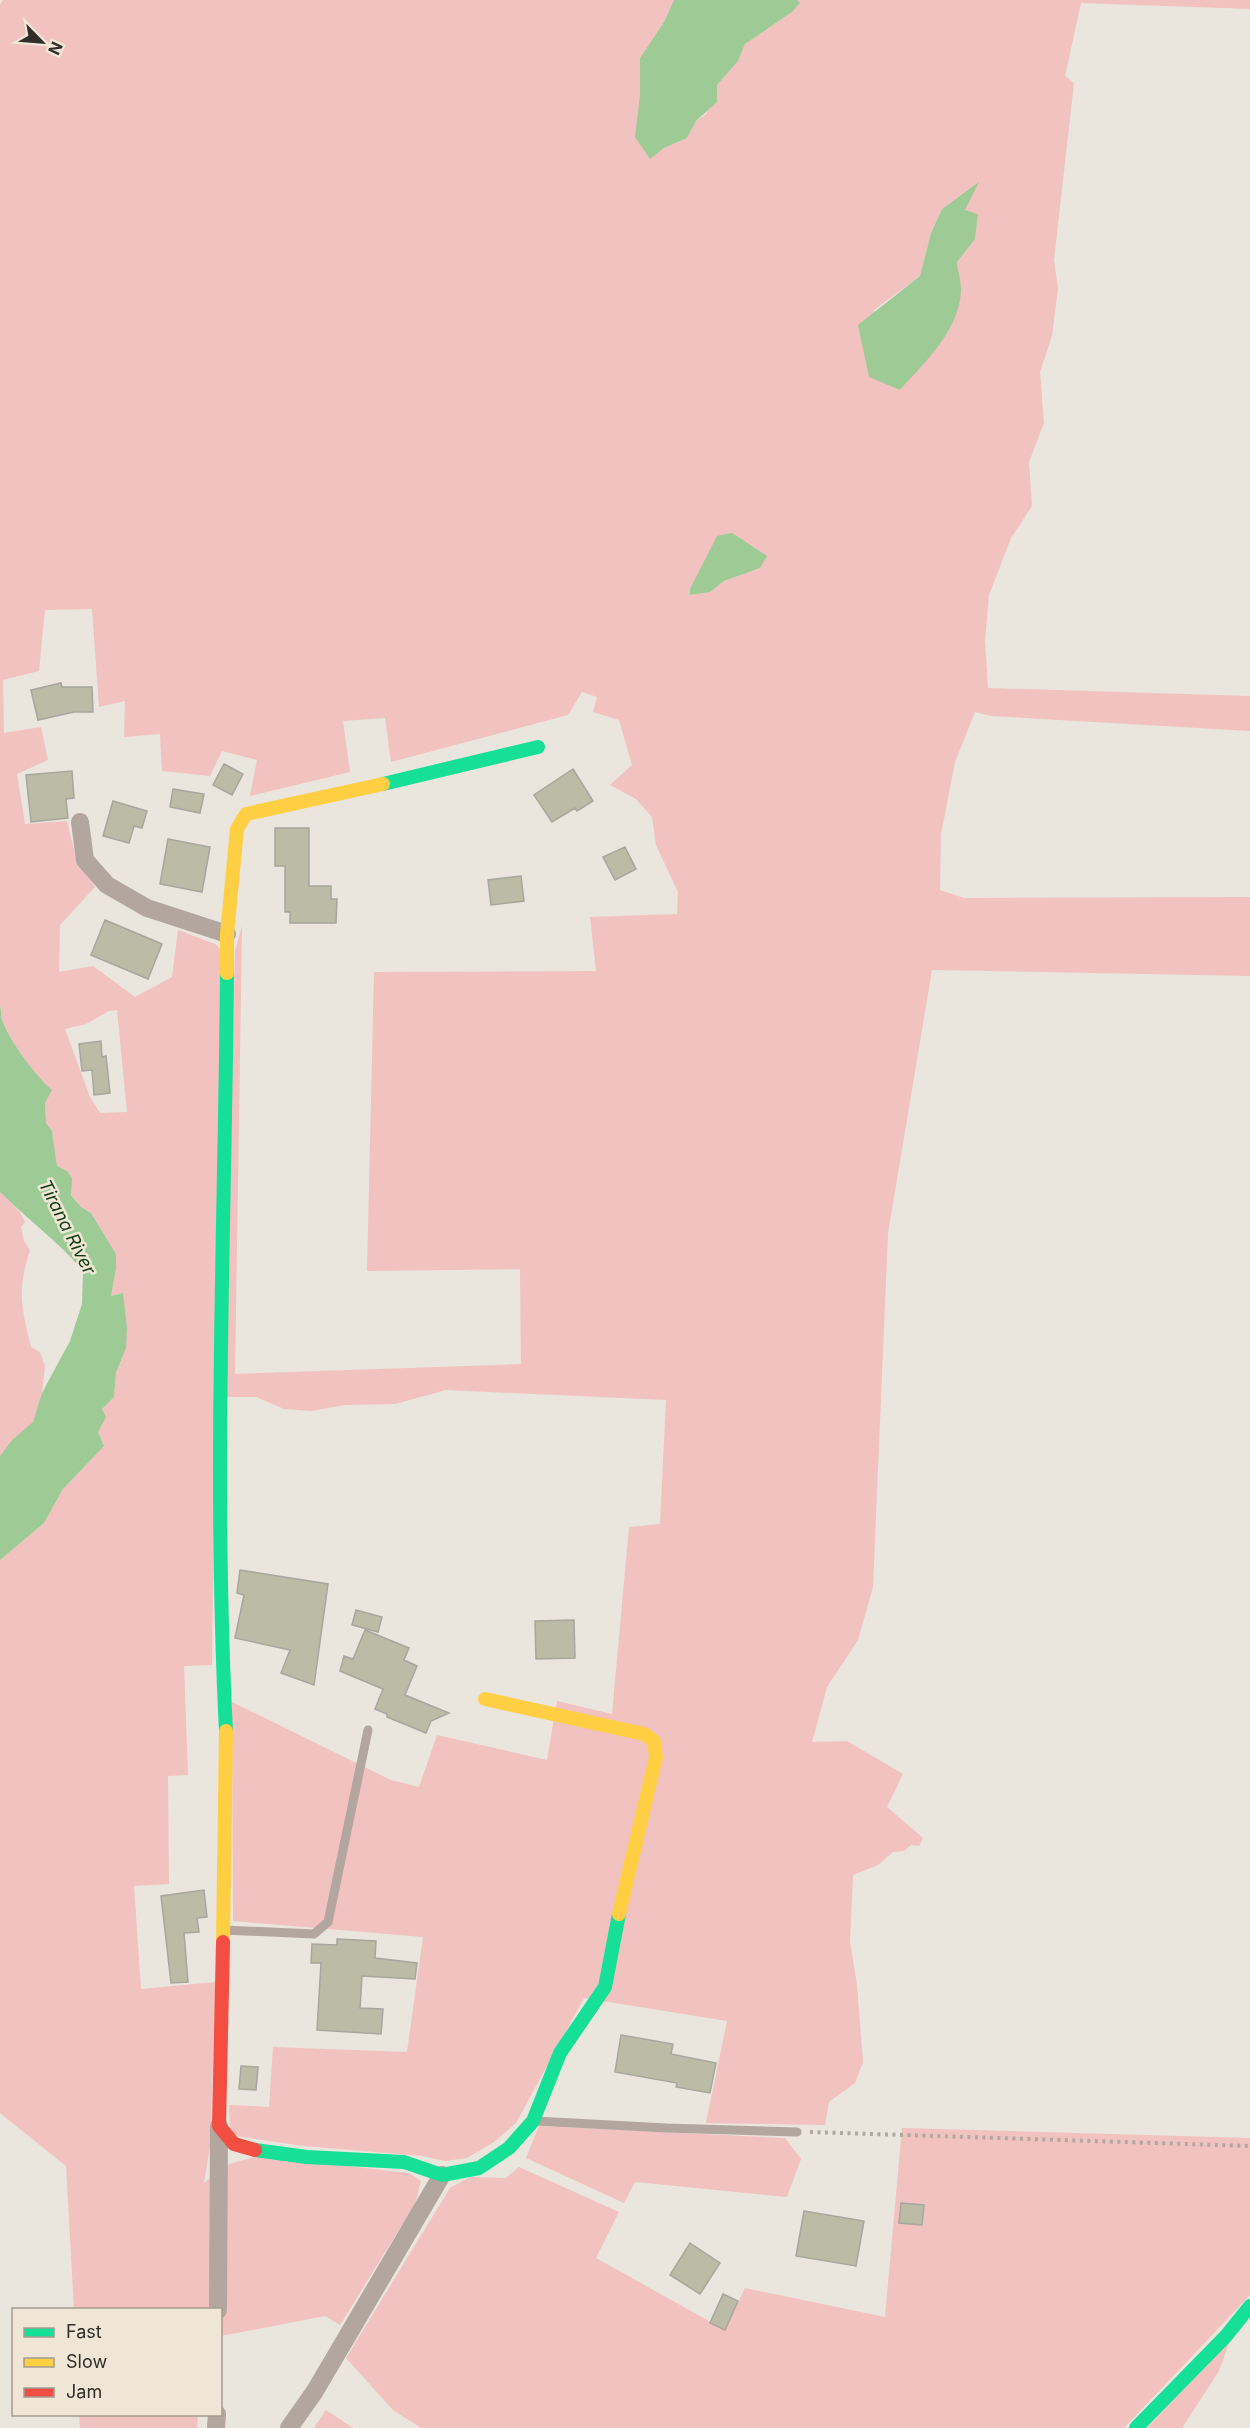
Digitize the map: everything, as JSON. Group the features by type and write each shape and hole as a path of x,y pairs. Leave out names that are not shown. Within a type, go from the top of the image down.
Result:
{"street":[{"path":"218,2308 219,2126 227,1755 219,1598 219,1389 225,1187 227,934 237,829 246,814 432,774 538,747"},
{"path":"80,822 85,860 107,885 147,908 227,934"},
{"path":"219,2126 225,2138 242,2148 307,2157 404,2162 442,2175 479,2168 492,2161 508,2148 533,2121 560,2053 596,2003 610,1971 625,1880 656,1757 654,1741 644,1734 485,1699"},
{"path":"289,2428 315,2391 442,2175"},
{"path":"1136,2428 1226,2336 1250,2306"}],"lane":[{"path":"223,1930 314,1934 328,1922 368,1730"},
{"path":"533,2121 797,2132"}],"path":[{"path":"797,2132 1250,2146"}],"shaded area":[{"path":"3,0 674,0 664,22 640,58 640,95 650,158 664,148 687,138 696,121 706,114 717,85 738,61 745,44 792,12 799,3 797,0 1250,0 1250,9 1081,3 1065,76 1074,83 1054,260 1058,288 1052,336 1040,372 1044,423 1029,462 1032,506 1011,538 989,595 985,640 988,688 1250,696 1250,731 991,716 975,712 955,762 941,834 940,890 964,898 1250,897 1250,976 932,970 888,1233 873,1587 858,1640 827,1687 812,1742 847,1741 903,1774 887,1807 923,1838 919,1846 911,1845 904,1851 893,1852 878,1865 853,1875 850,1941 857,1985 863,2062 855,2083 829,2102 825,2125 706,2123 727,2021 584,1998 516,2123 494,2142 467,2158 445,2161 423,2156 304,2146 242,2137 230,2132 229,2105 269,2107 273,2047 407,2052 423,1937 233,1921 232,1702 391,1780 419,1787 437,1735 547,1760 557,1701 612,1714 629,1527 660,1524 666,1400 446,1390 395,1404 345,1405 311,1411 284,1409 256,1397 224,1397 235,951 242,926 235,1374 521,1364 520,1269 367,1271 374,972 596,971 590,917 677,914 678,892 656,845 652,817 636,799 610,785 632,765 619,720 593,712 597,697 582,692 568,715 391,762 385,718 343,721 350,772 250,796 257,760 222,751 210,776 162,771 160,734 124,737 125,701 99,707 92,609 45,610 39,671 3,680 4,733 41,727 48,760 17,774 25,824 67,821 76,858 95,887 60,925 59,972 93,966 135,997 172,977 178,930 215,944 223,951 212,1665 184,1666 188,1775 168,1776 169,1884 134,1886 141,1989 216,1982 210,2146 204,2183 229,2164 258,2156 409,2173 421,2181 415,2204 340,2325 325,2316 222,2336 222,2308 74,2308 66,2166 0,2113 0,1560 44,1523 63,1489 104,1446 98,1432 105,1417 102,1409 114,1397 116,1374 126,1348 123,1293 111,1296 116,1254 91,1213 81,1207 71,1194 71,1178 67,1171 57,1166 52,1131 46,1123 45,1103 51,1090 30,1066 8,1033 0,1006 0,5","holes":["978,183 964,210 978,214 975,239 957,262 961,290 942,340 900,390 874,310 920,276 931,233 942,209","703,568 760,568 724,581 710,592 690,595 690,589","117,1010 127,1112 100,1113 90,1097 65,1029 86,1024 109,1011"]},
{"path":"0,1192 20,1212 25,1222 21,1227 24,1241 30,1250 23,1277 23,1309 31,1347 40,1352 45,1366 42,1393 34,1422 12,1440 0,1456"},
{"path":"539,2126 785,2138 801,2159 787,2197 635,2182 624,2203 526,2158"},
{"path":"902,2128 1250,2138 1250,2295 1124,2428 421,2428 393,2410 346,2358 450,2188 470,2177 506,2178 519,2167 619,2212 596,2258 725,2330 745,2288 885,2317"},
{"path":"1230,2340 1219,2371 1182,2428 1147,2428"},
{"path":"326,2410 353,2428 314,2428"},
{"path":"79,2416 198,2416 197,2428 80,2428"}],"water":[{"path":"674,0 797,0 800,3 792,12 745,44 738,61 717,85 717,102 696,121 687,138 664,148 650,159 635,137 640,95 640,58 664,22"},
{"path":"979,182 965,210 978,214 975,239 957,262 961,290 959,305 948,332 930,357 900,390 869,377 858,325 920,276 931,233 942,209"},
{"path":"732,533 767,556 760,568 724,581 710,592 690,595 690,589 717,536"},
{"name":"Tirana River","path":"0,1006 3,1023 14,1044 52,1090 45,1103 46,1123 52,1131 57,1166 67,1171 72,1178 71,1195 81,1207 91,1213 116,1254 111,1296 123,1293 127,1328 126,1348 116,1373 114,1397 102,1409 106,1417 98,1432 104,1446 63,1489 44,1523 0,1560 0,1456 12,1440 33,1422 42,1393 70,1341 82,1304 83,1271 0,1192"}],"building":[{"path":"61,683 62,687 92,687 93,712 74,712 38,720 31,690"},
{"path":"224,764 243,774 232,795 213,785"},
{"path":"573,769 593,801 577,811 575,808 552,822 534,795"},
{"path":"72,771 74,798 66,799 68,818 31,822 26,775"},
{"path":"173,789 204,794 200,813 170,807"},
{"path":"113,801 147,811 142,828 134,826 129,843 103,836"},
{"path":"275,828 309,828 309,886 331,886 331,899 337,899 336,923 290,923 290,912 285,912 285,866 275,866"},
{"path":"168,839 210,847 202,892 160,884"},
{"path":"625,847 636,869 615,880 603,857"},
{"path":"521,876 524,901 491,905 488,880"},
{"path":"105,920 162,944 148,979 91,955"},
{"path":"101,1041 102,1057 106,1056 110,1093 94,1095 92,1070 82,1071 79,1044"},
{"path":"240,1570 328,1584 314,1685 281,1673 290,1650 235,1638 244,1595 237,1593"},
{"path":"356,1610 382,1617 378,1632 352,1625"},
{"path":"574,1620 575,1658 536,1659 535,1621"},
{"path":"365,1630 409,1648 404,1660 417,1666 405,1695 449,1713 431,1721 426,1733 387,1717 387,1714 375,1709 383,1689 340,1671 344,1656 353,1659"},
{"path":"204,1890 207,1917 197,1918 199,1932 184,1933 188,1982 171,1983 161,1896"},
{"path":"337,1939 376,1941 375,1958 417,1963 415,1979 362,1976 360,2008 383,2009 381,2034 317,2030 321,1963 311,1963 312,1944 337,1945"},
{"path":"621,2035 673,2044 671,2054 716,2063 710,2093 676,2087 677,2083 615,2072"},
{"path":"241,2066 258,2067 256,2090 239,2089"},
{"path":"901,2203 924,2205 922,2225 899,2223"},
{"path":"804,2211 864,2221 856,2266 796,2256"},
{"path":"690,2243 720,2263 700,2294 670,2275"},
{"path":"723,2294 738,2301 725,2330 710,2323"}],"traffic: fast":[{"path":"383,784 538,747"},
{"path":"226,1731 222,1636 220,1447 227,973"},
{"path":"255,2150 307,2157 404,2162 442,2175 479,2168 509,2148 533,2121 560,2053 605,1987 619,1914"},
{"path":"1136,2428 1226,2336 1250,2306"}],"traffic: slow":[{"path":"227,973 227,934 237,829 246,814 383,784"},
{"path":"485,1699 644,1734 654,1741 656,1757 619,1914"},
{"path":"223,1942 226,1731"}],"traffic: jam":[{"path":"223,1942 219,2126 234,2144 255,2150"}]}
